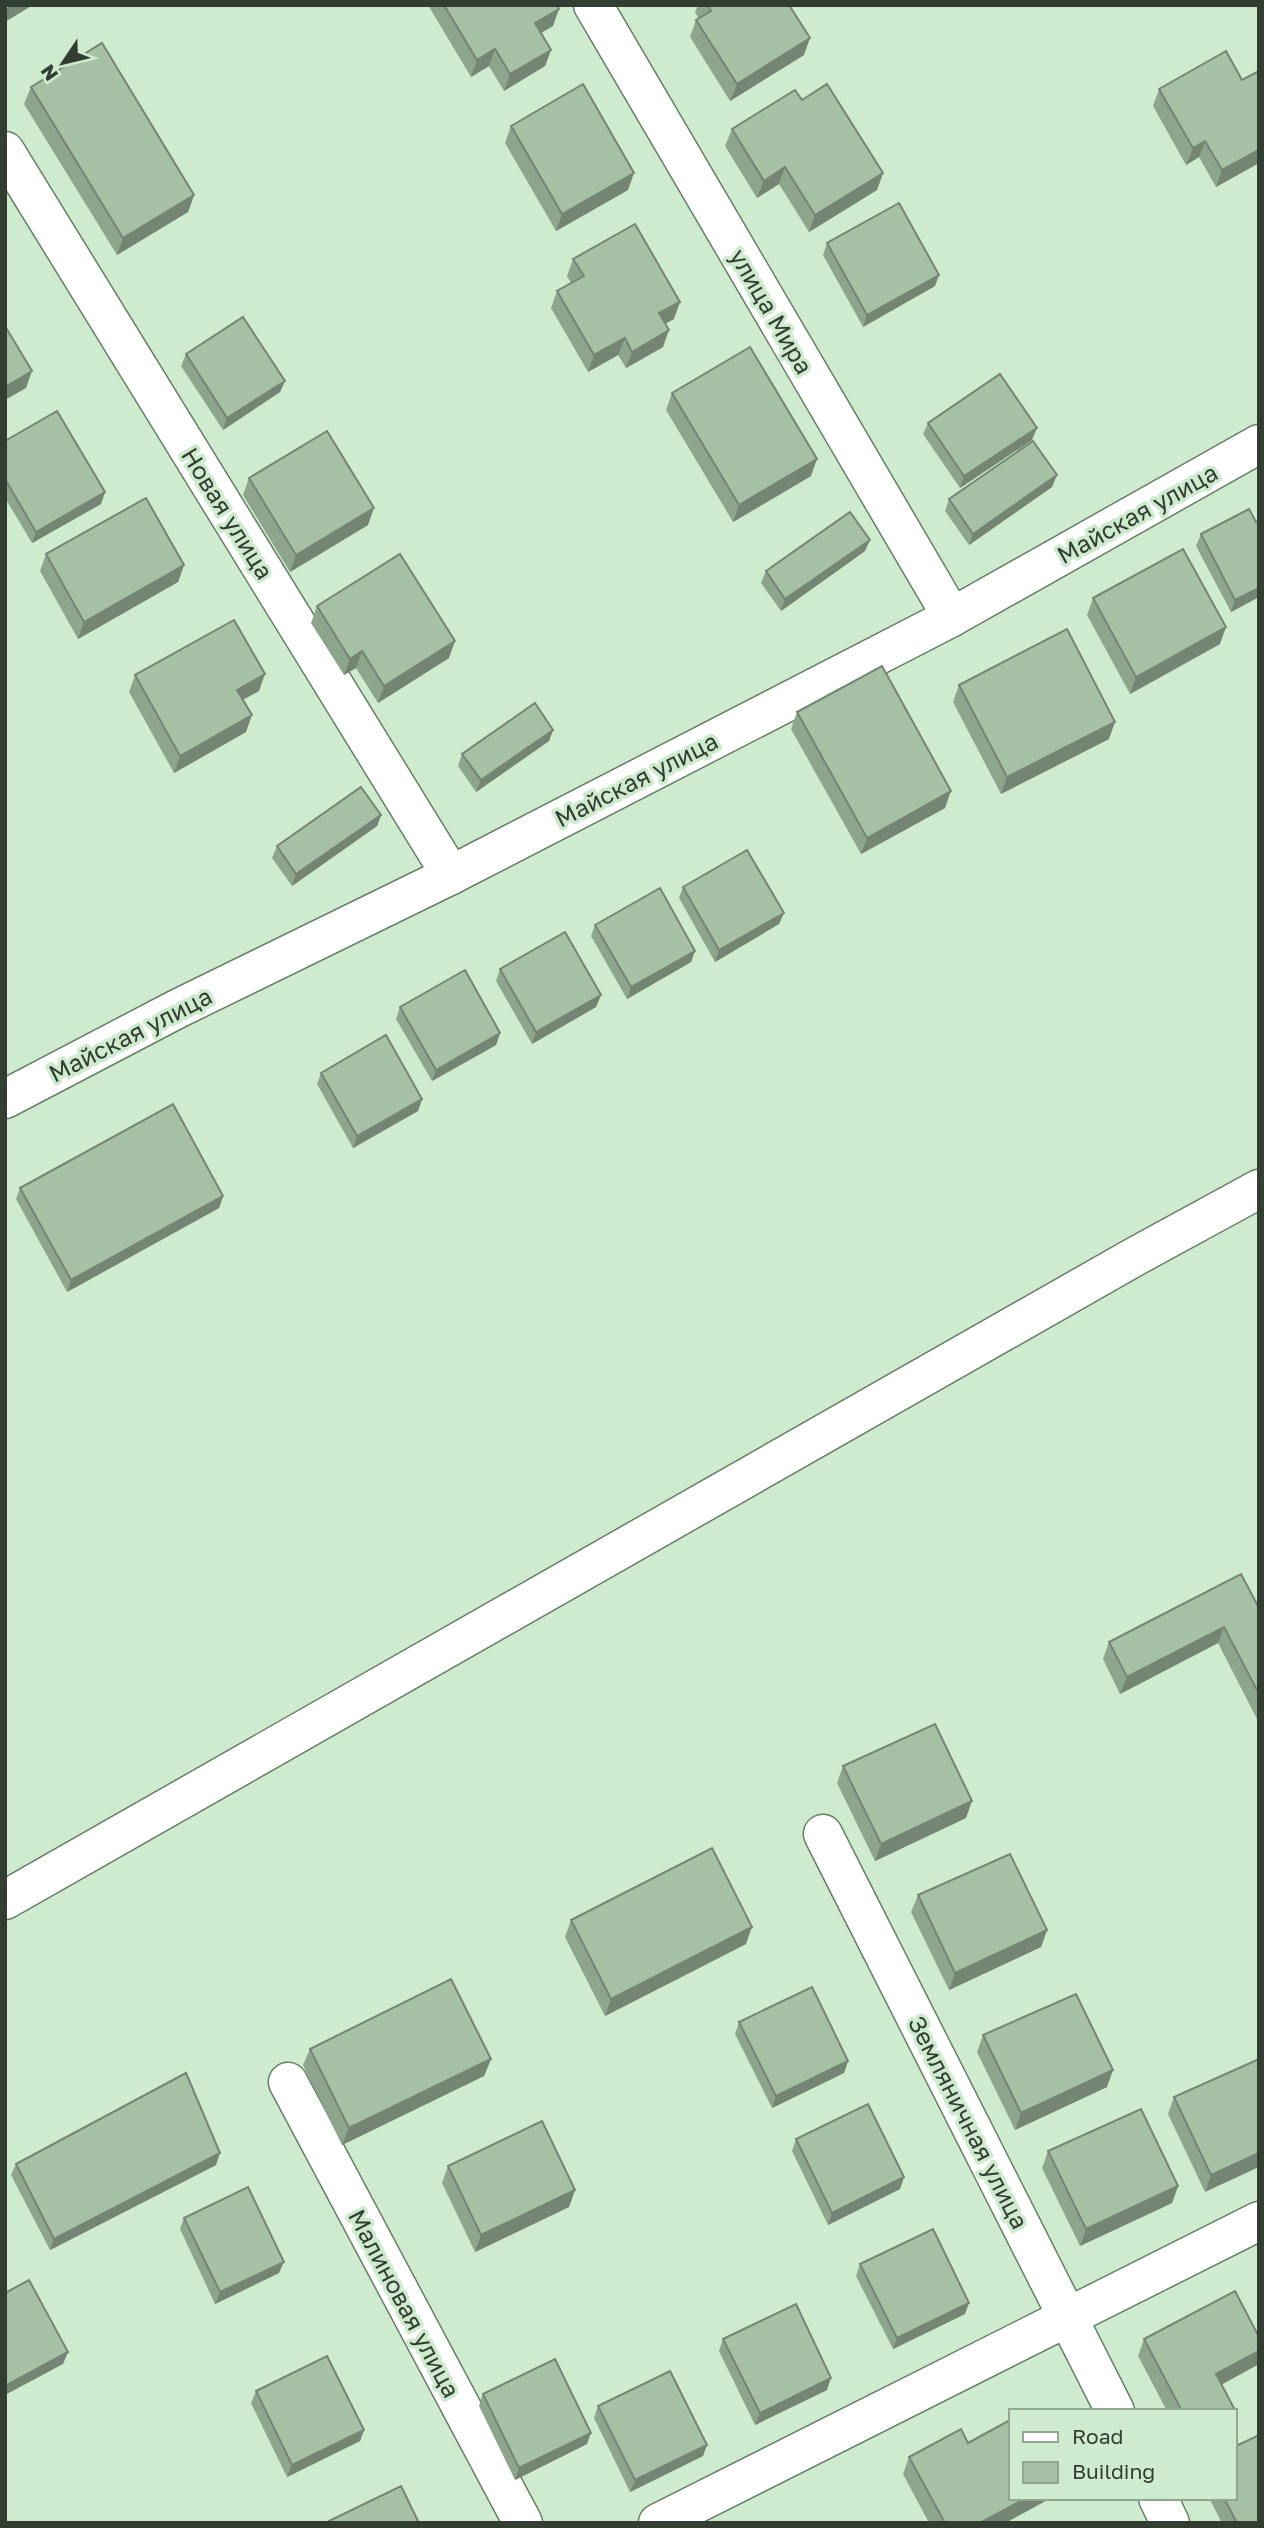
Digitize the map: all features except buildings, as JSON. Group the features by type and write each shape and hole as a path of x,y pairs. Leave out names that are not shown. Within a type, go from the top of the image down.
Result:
{"street":[{"name":"улица Мира","path":"593,5 952,617"},
{"name":"Новая улица","path":"5,151 451,874"},
{"name":"Майская улица","path":"5,1099 177,1009 451,874 952,617 1259,444"},
{"path":"5,1900 1136,1256 1259,1189"},
{"name":"Земляничная улица","path":"823,1834 1114,2409"},
{"name":"Малиновая улица","path":"288,2082 523,2523"},
{"path":"658,2523 1259,2221"},
{"path":"1159,2500 1170,2523"}]}
